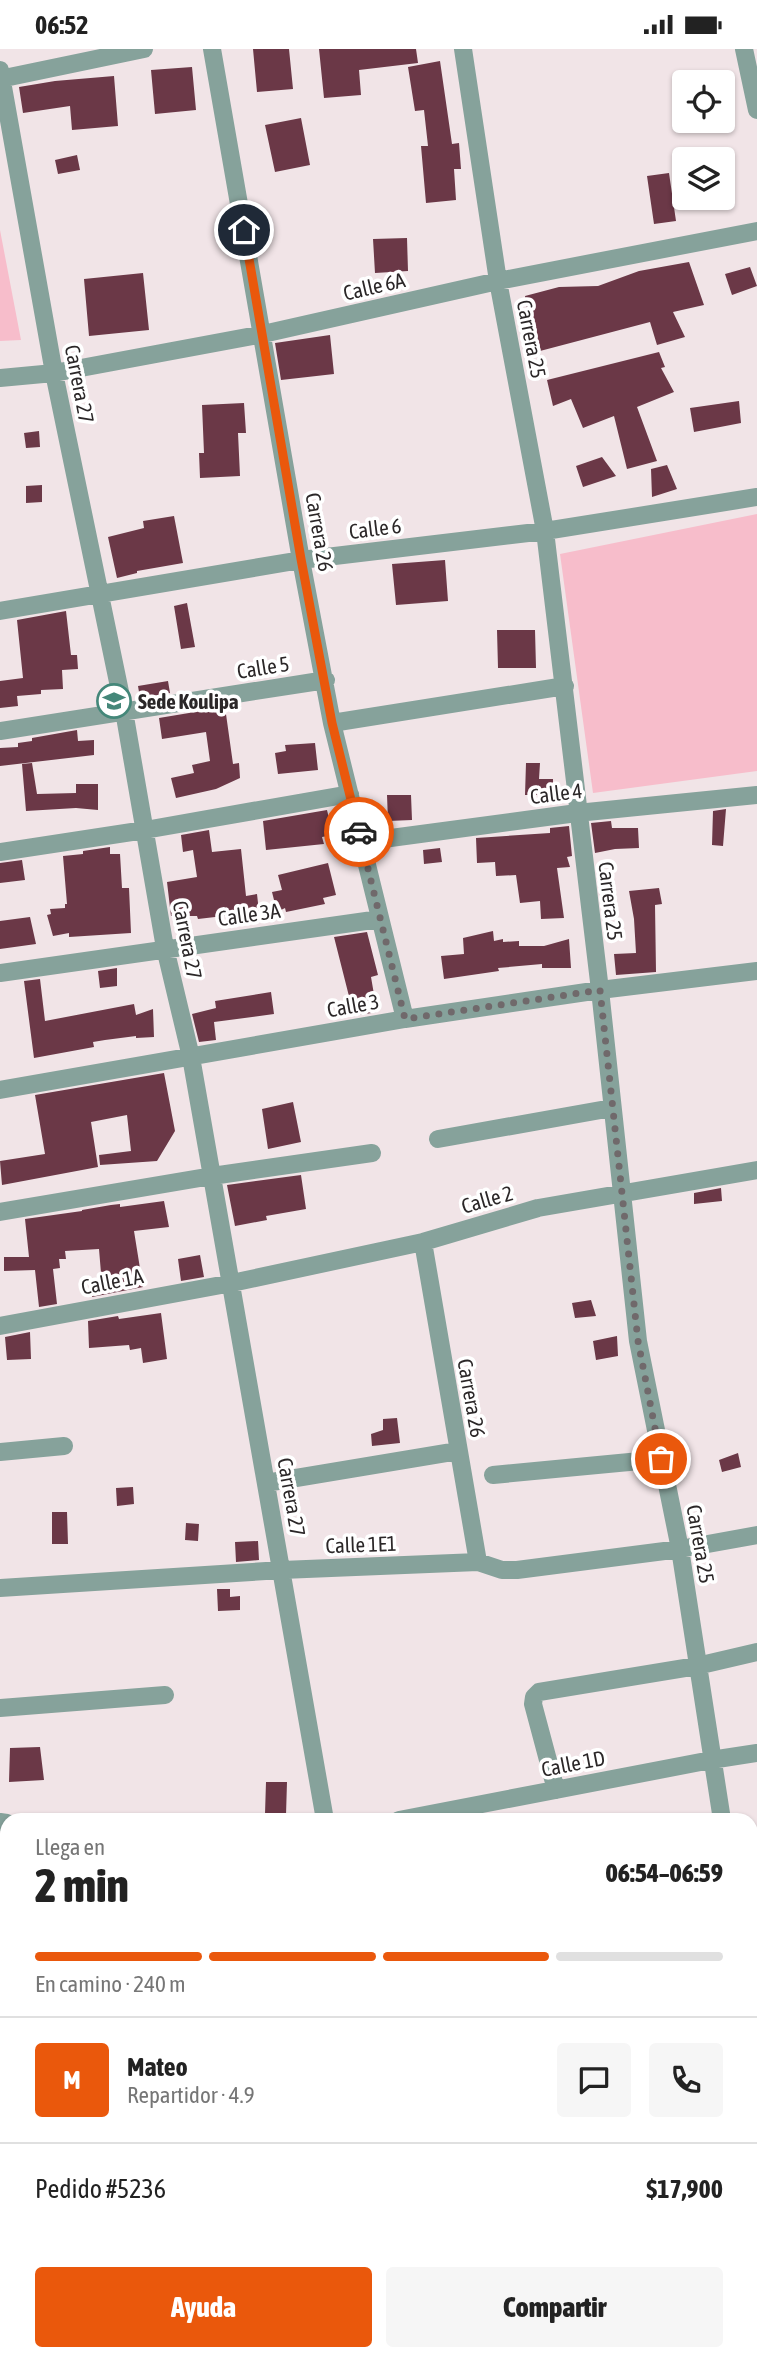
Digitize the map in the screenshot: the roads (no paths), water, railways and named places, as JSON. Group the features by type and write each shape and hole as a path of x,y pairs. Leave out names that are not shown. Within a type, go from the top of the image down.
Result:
{"street":[{"path":"1,76 144,49"},
{"name":"Carrera 26","path":"212,49 332,723 405,1019"},
{"name":"Carrera 25","path":"463,49 498,281 545,531 600,990 638,1341 680,1549 721,1813"},
{"path":"744,49 757,110"},
{"name":"Carrera 27","path":"1,76 54,373 124,712 165,948 191,1057 324,1813"},
{"name":"Calle 6A","path":"0,378 54,373 263,334 498,281 757,231"},
{"name":"Calle 6","path":"0,611 301,559 545,531 757,497"},
{"name":"Calle 5","path":"0,731 326,680"},
{"path":"332,723 565,686"},
{"path":"0,852 350,794"},
{"name":"Calle 4","path":"361,842 577,813 757,795"},
{"name":"Calle 3A","path":"0,973 380,919"},
{"name":"Calle 3","path":"0,1090 405,1019 600,990 757,971"},
{"path":"439,1139 612,1108"},
{"path":"0,1212 212,1175 372,1153"},
{"name":"Calle 2","path":"232,1283 423,1242 538,1207 757,1170"},
{"name":"Carrera 26","path":"423,1242 478,1562"},
{"name":"Calle 1A","path":"0,1326 232,1283"},
{"path":"0,1452 64,1446"},
{"path":"266,1483 458,1451"},
{"path":"493,1475 661,1459"},
{"name":"Calle 1E1","path":"0,1588 282,1570 478,1562 502,1570 517,1570 680,1549 757,1535"},
{"path":"556,1790 533,1704 536,1694 697,1666 757,1652"},
{"path":"0,1709 165,1695"},
{"name":"Calle 1D","path":"436,1813 757,1753"}],"place":[{"name":"Sede Koulipa","path":"114,701"}]}
